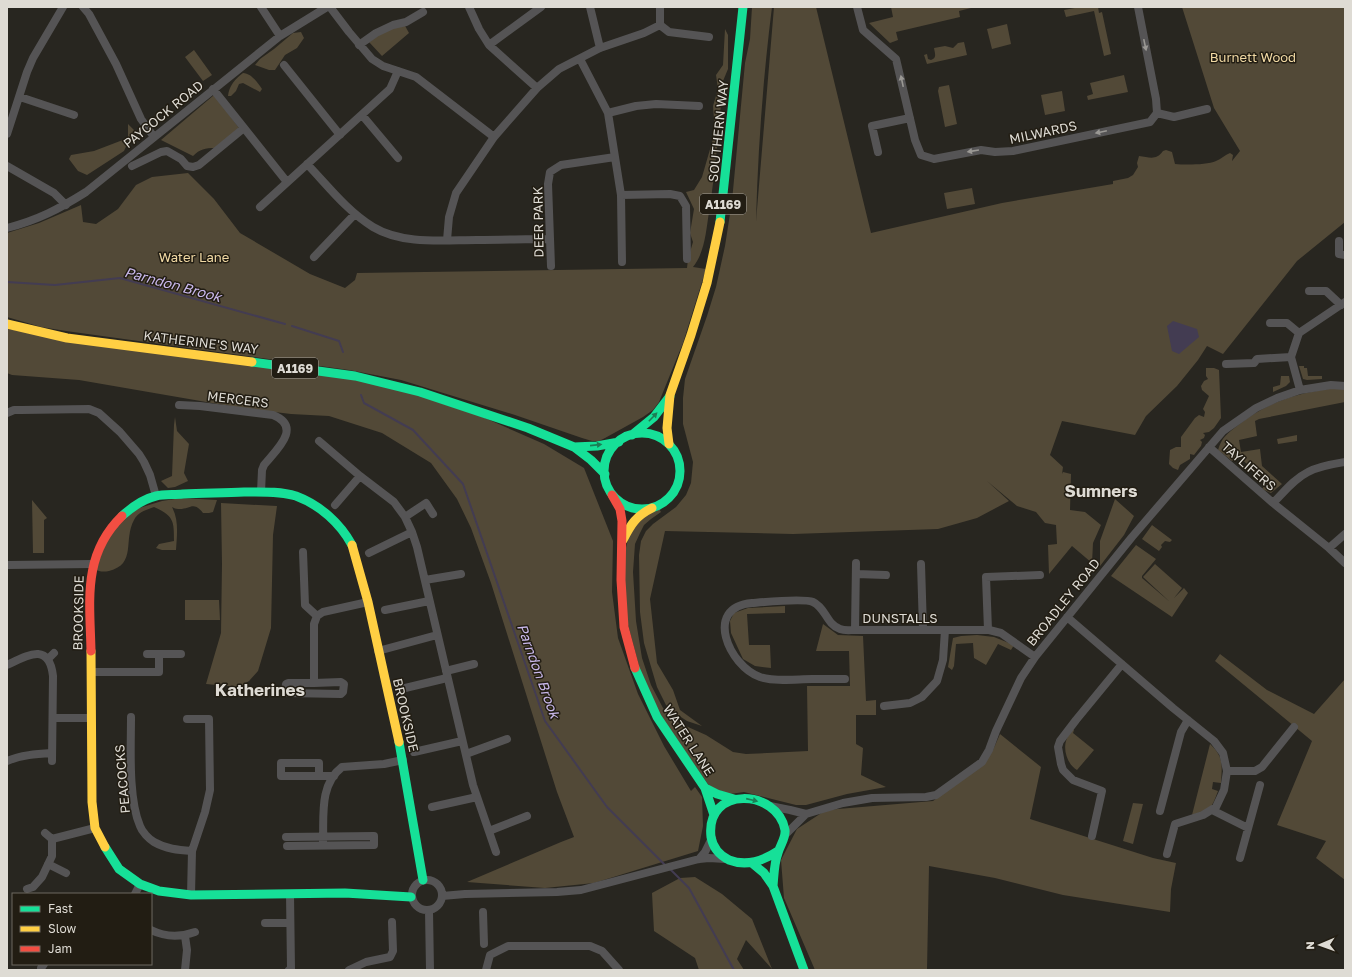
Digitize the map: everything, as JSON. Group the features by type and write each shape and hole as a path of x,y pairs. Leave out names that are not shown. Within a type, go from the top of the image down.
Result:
{"main road":[{"name":"SOUTHERN WAY","path":"669,444 667,428 670,395 692,335 718,237 724,197 743,7"},
{"name":"KATHERINE'S WAY","path":"7,324 67,338 355,376 401,387 441,398 528,428 574,447 591,460 604,474"},
{"name":"SOUTHERN WAY","path":"632,435 654,417 670,395"},
{"path":"645,433 654,435 669,444 678,459 680,471 679,481 669,499 652,508 635,509 622,504 612,495 604,474 608,455 619,442 632,435 645,433"},
{"name":"KATHERINE'S WAY","path":"574,447 597,446 619,442"},
{"name":"BROOKSIDE","path":"411,897 345,893 192,895 159,891 140,884 119,869 95,828 92,802 90,589 93,564 100,544 113,525 131,508 156,496 188,493 261,492 295,496 323,511 336,522 347,535 354,548 368,602 402,760 423,880"},
{"name":"WATER LANE","path":"612,495 620,510 622,521 620,580 624,627 636,670 657,717 705,788 714,815"},
{"name":"WATER LANE","path":"622,542 633,520 640,514 652,508"},
{"name":"WATER LANE","path":"705,788 717,794 734,799"},
{"path":"773,886 774,868 778,851 785,835 781,818 770,806 752,799 734,799 722,804 714,815 712,838 715,849 726,859 752,863 766,860 778,851"},
{"path":"752,863 764,873 773,886 804,970"}],"street":[{"path":"7,134 33,58 63,7"},
{"path":"84,7 116,64 141,119 154,137"},
{"path":"261,7 280,36"},
{"path":"329,7 367,54 383,66 416,77 494,137"},
{"name":"PAYCOCK ROAD","path":"7,228 40,218 66,205 86,192 280,36 329,7"},
{"path":"469,7 479,29 489,45 537,88"},
{"path":"489,45 541,7"},
{"path":"590,7 600,48"},
{"path":"660,7 660,25"},
{"name":"MILWARDS","path":"857,7 863,30 896,59 915,140 921,155 934,159 981,150 995,152 1013,151 1150,122 1157,113"},
{"path":"1138,7 1156,99 1157,113 1174,117 1207,109"},
{"path":"359,45 376,33 392,25 406,22 423,12"},
{"path":"447,240 448,217 456,193 494,137 537,88 559,69 600,48 644,33 660,25"},
{"path":"660,25 669,32 709,37"},
{"path":"580,59 608,113 621,195 622,262"},
{"path":"284,66 340,135"},
{"path":"260,207 390,89 398,71"},
{"path":"213,89 287,182"},
{"path":"20,97 74,115"},
{"path":"608,113 636,106 656,104 699,106"},
{"path":"362,115 398,158"},
{"path":"878,152 872,126 910,118"},
{"path":"132,166 161,152 167,151 187,166 193,167 199,165 244,128"},
{"name":"DEER PARK","path":"551,266 548,184 550,172 562,165 615,157"},
{"path":"307,164 335,195 355,214 374,228 394,236 415,239 447,240 550,239"},
{"path":"7,166 54,193 66,205"},
{"path":"621,195 670,194 680,196 686,206 687,259"},
{"path":"314,257 355,214"},
{"path":"1339,241 1339,254 1345,255"},
{"path":"1300,390 1291,357 1299,333 1343,304 1326,291 1309,291"},
{"path":"1270,323 1287,323 1299,333"},
{"path":"1226,364 1254,363 1257,359 1291,357"},
{"name":"BROADLEY ROAD","path":"785,835 806,814 843,803 872,798 926,797 936,795 982,762 989,750 1017,685 1035,657 1132,537 1223,431 1243,416 1277,398 1300,390 1331,385 1345,386"},
{"name":"MERCERS","path":"179,405 200,406 273,415 285,423 287,429 286,437 264,465 262,470 261,492"},
{"path":"7,413 21,410 89,408 99,413 120,432 139,454 150,475 156,496"},
{"path":"319,441 360,476 394,502 405,517 412,532 425,580 462,741 477,796 496,852"},
{"name":"TAYLIFERS","path":"1208,447 1345,563"},
{"name":"TAYLIFERS","path":"1273,503 1293,482 1309,471 1345,462"},
{"path":"335,505 360,476"},
{"path":"405,517 426,503 433,514"},
{"path":"369,553 412,532"},
{"path":"1329,548 1345,534"},
{"path":"303,552 305,605 317,616"},
{"name":"DUNSTALLS","path":"856,563 855,630 988,630 1001,633 1035,657"},
{"path":"7,564 93,564"},
{"path":"921,564 923,629"},
{"path":"425,580 461,574"},
{"path":"856,574 886,575"},
{"path":"988,630 986,577 1040,575"},
{"path":"385,610 429,601"},
{"path":"845,679 781,680 761,677 747,670 736,658 726,642 724,627 725,618 734,608 750,603 792,601 812,602 823,610 831,625 841,630 855,630"},
{"path":"314,682 314,624 317,616 323,612 368,602"},
{"path":"1067,617 1214,741 1223,753 1228,771 1224,790 1216,807 1203,815 1175,824 1167,854"},
{"path":"884,706 910,703 922,697 937,681 943,660 945,630"},
{"path":"378,651 437,635"},
{"path":"7,665 32,654 51,656 53,676 52,757 33,754 7,761"},
{"path":"147,654 181,654"},
{"path":"91,672 159,672 159,654"},
{"path":"401,689 447,675 474,664"},
{"path":"1092,836 1102,791 1073,780 1063,770 1058,747 1060,741 1076,720 1122,664"},
{"path":"314,682 341,682 344,684 343,692 341,694 307,694 288,693 285,691 286,684 288,683 314,682"},
{"name":"PEACOCKS","path":"130,717 133,796 140,828 153,841 168,849 192,851"},
{"path":"53,718 91,718"},
{"path":"187,719 209,719 210,742 210,790 205,812 192,851 192,895"},
{"path":"1160,811 1181,732 1188,720"},
{"path":"1228,771 1255,770 1262,767 1294,727"},
{"path":"466,754 507,739"},
{"path":"414,752 462,741"},
{"path":"323,846 323,802 326,791 334,776 342,767 384,764 402,760"},
{"path":"319,776 319,763 281,763 281,776 319,776 334,776"},
{"path":"1240,858 1260,785"},
{"path":"432,807 477,796"},
{"path":"770,806 806,814"},
{"path":"1212,810 1248,828"},
{"path":"489,831 527,816"},
{"path":"52,839 95,828"},
{"path":"27,889 33,887 42,877 52,856 52,839 45,833"},
{"path":"286,837 374,836 374,845 287,846"},
{"path":"699,859 705,852 712,838"},
{"path":"442,896 581,890 699,859 726,859"},
{"path":"48,864 66,873"},
{"path":"423,880 436,883 440,887 442,896 439,906 429,911 419,909 415,906 411,897 411,892 415,884 423,880"},
{"path":"136,893 140,884"},
{"path":"290,894 290,970"},
{"path":"429,911 430,970"},
{"path":"483,912 484,944"},
{"path":"349,970 366,962 383,960 390,957 393,950 392,922"},
{"path":"265,923 290,923"},
{"path":"152,930 168,935 185,936 195,932"},
{"path":"185,936 187,950 185,970"},
{"path":"486,970 490,955 508,946 590,946 602,951 619,970"}],"green space":[{"name":"Burnett Wood","path":"752,7 772,7 761,114 756,221 774,7 816,7 871,233 1002,203 1113,184 1113,181 1128,178 1133,175 1138,167 1137,163 1139,156 1155,157 1166,150 1172,152 1175,164 1190,165 1207,163 1216,161 1230,153 1233,155 1232,161 1240,151 1214,108 1182,7 1345,7 1345,222 1297,261 1223,354 1207,346 1177,386 1146,416 1135,435 1062,421 1050,455 1063,467 1062,474 1063,472 1071,474 1070,510 1085,512 1101,525 1093,543 1092,563 1072,546 1049,574 1048,545 1057,544 1056,525 1045,523 1036,512 1017,506 987,481 1009,501 977,518 938,529 793,534 665,531 650,599 657,663 673,690 680,710 702,726 687,721 675,713 666,705 657,687 644,643 640,612 639,555 641,541 646,531 676,507 686,495 691,483 693,462 683,424 685,379 716,287 725,246 732,201 745,63 750,39"},
{"path":"891,7 975,7 959,11 960,17 896,32 898,40 890,43 869,23 893,17"},
{"path":"1080,7 1098,7 1099,13 1102,12 1111,54 1104,56 1094,11 1066,17 1064,10"},
{"path":"404,24 409,33 382,56 369,42 393,25"},
{"path":"1007,24 1011,44 992,49 987,29"},
{"name":"Water Lane","path":"725,29 728,35 728,69 723,81 711,196 703,248 693,267 706,269 683,343 659,402 653,410 643,417 599,441 592,441 582,438 515,415 401,380 349,370 66,331 41,327 7,317 7,233 39,223 81,205 83,222 96,224 118,209 136,185 152,177 188,173 214,199 240,233 310,274 345,288 355,280 357,273 687,268 693,242 690,233 694,209 686,192 694,190 702,177 715,132 713,106 718,89 716,75 723,65"},
{"path":"301,32 304,38 297,48 285,55 275,70 269,70 255,65 260,59 293,33"},
{"path":"964,42 967,55 927,64 924,55 927,54 928,59 933,59 935,56 934,48 945,46 953,48 958,43"},
{"path":"194,50 212,75 203,81 185,57"},
{"path":"243,73 251,76 262,89 260,92 243,83 239,84 236,91 231,96 228,96 233,83"},
{"path":"1124,75 1128,92 1088,100 1087,96 1093,94 1090,83"},
{"path":"949,85 957,124 945,127 938,91 939,87"},
{"path":"1062,91 1065,111 1045,115 1041,95"},
{"path":"214,95 239,128 215,148 203,149 193,156 161,140"},
{"path":"128,124 134,130 133,136 129,140 124,151 87,175 78,171 69,159 71,155 94,151 128,138"},
{"path":"972,188 975,204 947,209 944,193"},
{"path":"7,329 302,369 437,397 544,444 584,468 613,541 612,592 618,638 638,694 664,746 691,791 695,787 702,797 703,826 698,851 594,883 545,888 467,882 574,837 557,792 491,583 471,528 457,499 431,463 382,433 329,416 291,414 241,408 79,380 12,375 7,373"},
{"path":"1299,366 1304,366 1304,368 1307,368 1308,376 1322,376 1322,379 1303,379"},
{"path":"1206,368 1214,368 1219,370 1221,418 1214,428 1209,432 1203,433 1205,435 1204,438 1200,440 1202,442 1201,446 1194,455 1190,454 1190,459 1180,465 1178,470 1169,464 1170,450 1176,447 1181,447 1181,437 1195,418 1199,415 1204,417 1205,412 1203,409 1209,396 1202,390 1201,386 1204,381 1208,379 1206,376"},
{"path":"1281,376 1289,376 1290,382 1286,386 1273,392 1273,387 1280,385"},
{"path":"1328,389 1345,389 1345,402 1259,419 1255,421 1257,436 1239,440 1241,452 1260,449 1262,466 1282,484 1271,493 1262,489 1267,482 1238,456 1232,461 1218,450 1223,439 1247,418 1269,406 1291,397"},
{"path":"175,417 177,431 189,444 184,473 188,481 175,487 168,488 161,481 172,476"},
{"path":"1297,435 1297,441 1278,444 1277,439"},
{"path":"181,498 217,500 213,512 209,513 203,513 200,509 194,506 182,509 172,507 177,522 176,550 162,550 156,548 159,544 174,541 174,529 172,520 169,516 154,507 140,513 134,520 129,535 128,550 123,563 118,568 109,571 102,572 95,569 107,541 114,530 136,509 162,501"},
{"path":"1115,499 1134,516 1124,535 1100,566 1100,541"},
{"path":"32,500 47,518 44,520 44,553 33,553"},
{"path":"221,503 277,506 273,535 271,628 258,671 249,681 239,687 206,684 221,633"},
{"path":"658,507 661,512 644,525 635,544 633,572 636,621 642,658 651,685 663,708 679,723 706,735 733,752 746,754 808,751 807,686 850,686 849,651 816,651 823,624 838,635 863,636 866,701 876,700 876,715 856,715 856,744 863,748 861,775 886,787 847,794 806,805 796,805 744,792 730,794 710,787 659,714 643,681 626,617 624,556 630,531 648,513"},
{"path":"1152,525 1172,540 1170,542 1165,541 1161,545 1162,547 1159,551 1142,539"},
{"path":"1136,545 1156,559 1142,578 1170,602 1143,577 1155,564 1182,588 1174,598 1184,588 1188,593 1172,617 1111,576"},
{"path":"185,600 219,600 220,620 185,620"},
{"path":"785,606 785,613 747,614 749,645 770,645 771,668 755,666 743,659 731,633 730,621 734,613 748,608"},
{"path":"977,635 994,637 1014,645 1011,650 998,644 986,665 974,658 973,643 956,644 954,666 952,670 948,667 953,638"},
{"path":"1220,654 1267,690 1314,714 1345,679 1345,880 1316,858 1326,841 1277,825 1312,741 1215,661"},
{"path":"1072,729 1074,730 1073,733 1094,750 1077,770 1071,765 1065,749 1066,740"},
{"path":"1000,734 1041,767 1030,819 1153,858 1176,863 1171,889 1170,912 1063,895 995,878 929,866 927,970 815,970 784,898 781,860 797,829 826,810 933,801 984,763 993,750"},
{"path":"1210,744 1220,757 1222,771 1221,783 1213,782 1212,789 1218,791 1210,808 1192,815"},
{"path":"1133,803 1143,804 1133,844 1123,841"},
{"path":"695,877 722,894 752,919 772,969 746,940 737,959 744,970 699,970 695,958 654,931 652,893 680,878"}],"shaded area":[{"path":"1173,321 1197,329 1199,337 1179,354 1172,351 1167,326"}],"waterway":[{"name":"Parndon Brook","path":"7,282 55,285 120,278 285,324"},
{"name":"Parndon Brook","path":"292,326 339,341 343,352"},
{"name":"Parndon Brook","path":"361,395 364,403 413,430 463,484 545,721 607,807 665,865"},
{"name":"Parndon Brook","path":"670,869 689,888 734,970"}],"traffic: fast":[{"path":"720,222 743,7"},
{"path":"252,362 355,376 420,392 528,428 574,447 591,460 605,474"},
{"path":"632,435 654,417 670,396"},
{"path":"642,433 656,436 669,444 677,457 680,471 677,485 669,498 656,506 642,509 628,506 615,498 607,485 604,471 607,457 615,444 628,436 642,433"},
{"path":"574,447 597,446 619,442"},
{"path":"122,516 142,501 159,495 244,492 284,493 305,500 321,510 342,529 352,545"},
{"path":"635,668 657,717 705,788 714,815"},
{"path":"399,742 423,880"},
{"path":"705,788 717,794 734,799"},
{"path":"773,886 774,869 785,833 780,816 770,806 757,800 743,799 730,801 719,808 712,820 711,837 715,848 722,856 736,862 748,863 767,858 778,851"},
{"path":"105,847 119,869 140,884 159,891 191,895 345,893 411,897"},
{"path":"752,863 764,873 773,886 804,970"}],"traffic: slow":[{"path":"669,444 667,428 670,395 707,283 720,222"},
{"path":"7,324 67,338 252,362"},
{"path":"623,540 634,521 652,508"},
{"path":"352,545 368,602 399,742"},
{"path":"91,651 92,802 95,828 105,847"}],"traffic: jam":[{"path":"612,495 620,509 622,521 621,580 624,627 635,668"},
{"path":"91,651 90,597 94,563 100,547 109,531 122,516"}],"district":[{"name":"Sumners","path":"1101,490"},
{"name":"Katherines","path":"260,689"}]}
